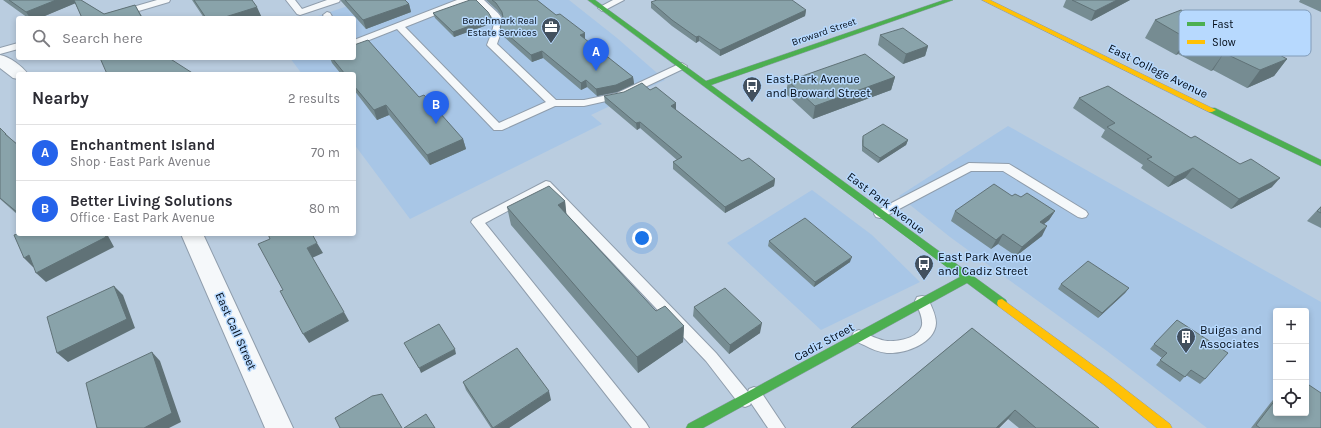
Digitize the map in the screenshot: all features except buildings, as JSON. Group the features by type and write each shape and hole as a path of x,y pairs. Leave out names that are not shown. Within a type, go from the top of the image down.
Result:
{"street":[{"name":"East Park Avenue","path":"591,0 1108,382 1166,428"},
{"name":"Broward Street","path":"706,84 950,0"},
{"name":"East College Avenue","path":"985,0 1321,163"},
{"path":"0,60 16,72"},
{"name":"East Call Street","path":"193,236 279,428"},
{"name":"Cadiz Street","path":"692,428 922,301 967,278"}],"lane":[{"path":"112,16 166,0"},
{"path":"290,0 300,12 336,0"},
{"path":"356,42 398,26 442,4 465,0"},
{"path":"479,0 498,18 499,26 492,45 553,102"},
{"path":"602,8 620,0"},
{"path":"398,26 498,128 553,102 584,103 620,95 682,66"},
{"path":"0,51 16,47"},
{"path":"880,214 969,166 1005,167 1082,214"},
{"path":"641,428 477,222 546,186 711,356 777,428"},
{"path":"859,336 883,347 910,344 921,336 928,328 929,320 922,301"}],"shaded area":[{"path":"366,0 569,0 617,38 665,80 591,115 602,124 410,219 356,147 356,72 300,72 292,60 356,60 356,16 318,16"},
{"path":"1008,126 1321,302 1321,428 1207,428 1107,351 950,237 899,196"},
{"path":"812,190 872,235 920,282 821,330 727,243"}],"traffic: fast":[{"path":"591,0 1002,303"},
{"path":"706,84 950,0"},
{"path":"1212,110 1321,163"},
{"path":"692,428 967,278"}],"traffic: slow":[{"path":"985,0 1212,110"},
{"path":"1002,303 1108,382 1166,428"}],"place":[{"name":"Benchmark Real Estate Services","path":"551,44"},
{"name":"Enchantment Island","path":"596,71"},
{"name":"East Park Avenue and Broward Street","path":"752,103"},
{"name":"Better Living Solutions","path":"436,124"},
{"name":"East Park Avenue and Cadiz Street","path":"924,281"},
{"name":"Buigas and Associates","path":"1186,354"}]}
